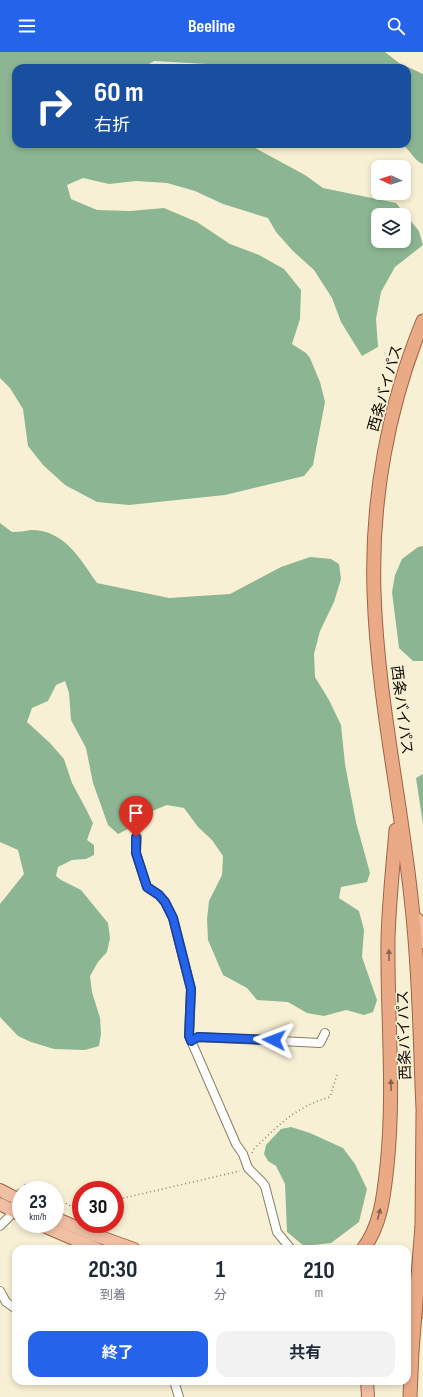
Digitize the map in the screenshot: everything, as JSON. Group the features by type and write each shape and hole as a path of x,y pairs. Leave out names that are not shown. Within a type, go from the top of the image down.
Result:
{"highway":[{"name":"西条バイパス","path":"411,1375 422,1226 423,1110 417,967 411,896 381,683 376,632 374,549 383,459 392,417 409,359 423,321"},
{"path":"366,1245 379,1215 385,1180 390,1134 392,1096 388,940 398,804"},
{"path":"411,1304 423,1312"},
{"name":"西条バイパス","path":"411,1359 412,1353"},
{"name":"西条バイパス","path":"405,1397 407,1385"},
{"name":"西条バイパス","path":"410,1397 411,1385"}],"main road":[{"path":"411,896 423,942"},
{"path":"0,1190 12,1197"},
{"path":"0,1204 12,1202"},
{"path":"64,1222 123,1245"},
{"path":"60,1233 88,1245"},
{"path":"411,1316 423,1312"},
{"path":"367,1385 368,1397"}],"street":[{"path":"136,837 136,853 147,887 159,895 165,902 173,918 191,989 189,1036 248,1168 265,1186 277,1232 288,1245"},
{"path":"191,1041 198,1037 320,1042 325,1033"},
{"path":"0,1226 5,1222 12,1212"},
{"path":"0,1291 6,1302 12,1306"},
{"path":"175,1385 179,1397"}],"green space":[{"path":"0,52 385,52 401,64 207,64 154,61 149,64 12,64 12,148 256,148 305,175 323,188 371,198 371,200 381,200 396,203 400,208 371,208 371,248 411,248 411,221 419,231 423,245 395,267 381,292 376,319 378,347 362,356 341,322 332,298 314,270 293,251 276,232 268,218 223,204 195,191 167,183 136,181 109,184 83,178 67,185 71,199 97,210 130,211 164,208 197,222 230,244 259,255 284,269 301,290 300,319 292,344 306,353 310,358 320,382 325,402 313,465 304,476 225,495 129,505 97,502 65,485 43,465 28,446 23,409 10,388 0,378"},
{"path":"411,68 423,74 423,164 406,148 411,148"},
{"path":"0,523 12,532 31,530 43,531 62,540 78,556 97,583 169,598 230,594 281,567 310,557 331,559 339,564 341,579 334,602 320,631 314,654 315,677 329,700 341,725 345,764 356,822 370,873 367,882 341,887 339,898 359,911 364,930 362,957 377,1000 373,1012 364,1015 346,1010 324,1016 307,1013 288,1002 257,1000 247,988 223,975 208,940 207,919 209,901 222,875 223,856 212,840 198,827 184,808 167,805 142,815 132,827 118,834 108,825 93,783 86,748 71,720 69,693 65,681 56,685 48,701 32,708 27,722 50,743 64,759 72,783 93,823 87,840 94,845 94,855 86,859 72,860 58,867 56,876 81,890 108,923 110,938 107,952 98,962 90,976 92,992 100,1018 101,1034 99,1046 85,1050 54,1049 31,1042 18,1036 0,1017 0,904 24,874 18,850 0,842"},
{"path":"423,546 423,661 413,661 399,648 392,592 395,575 402,559 418,547"},
{"path":"423,774 423,824 416,778"},
{"path":"291,1127 310,1133 343,1148 355,1164 367,1189 359,1222 331,1243 303,1245 287,1232 285,1184 276,1166 268,1161 264,1154 266,1145 281,1129"}],"route":[{"path":"136,837 136,853 147,887 159,895 165,902 173,918 191,989 189,1036 191,1041 198,1037 274,1040"}]}
